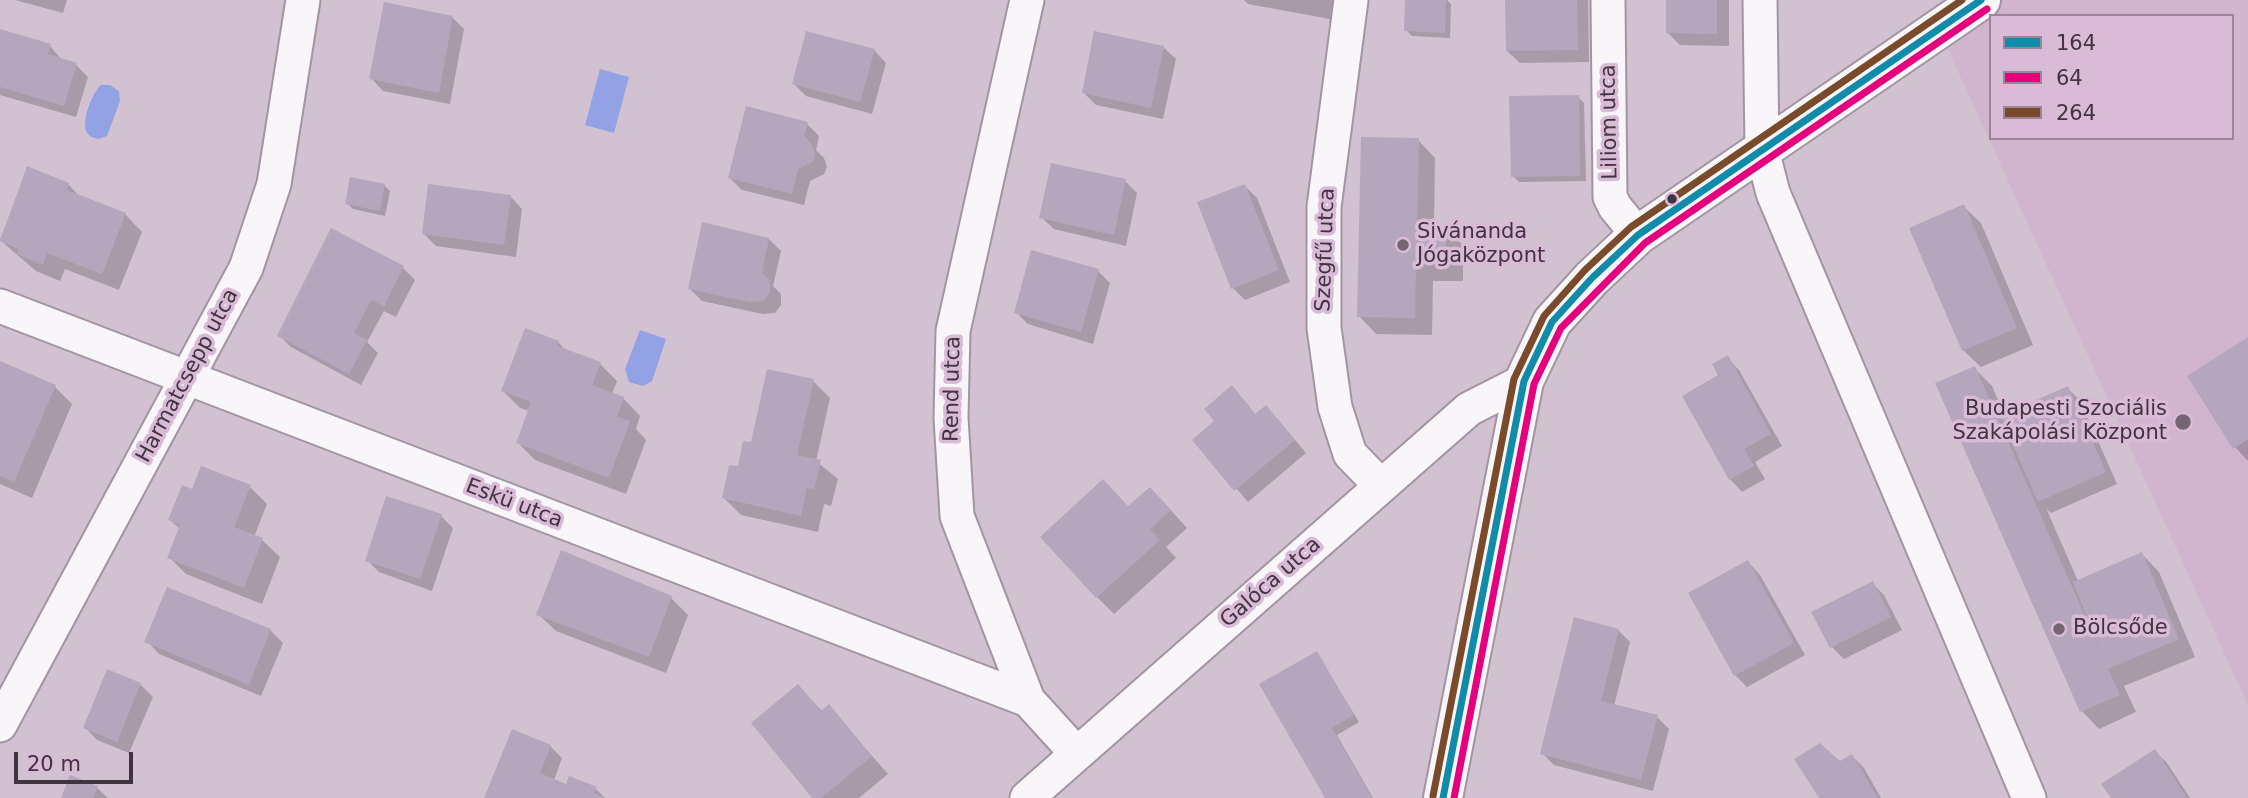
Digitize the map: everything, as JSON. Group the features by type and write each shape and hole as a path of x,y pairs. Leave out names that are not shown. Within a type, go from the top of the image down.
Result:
{"main road":[{"path":"1443,798 1524,381 1552,322 1592,278 1638,235 1981,0"}],"street":[{"name":"Harmatcsepp utca","path":"0,725 246,268 274,184 303,0"},
{"name":"Rend utca","path":"1027,0 953,331 951,418 957,516 1028,701 1077,754"},
{"name":"Szegfű utca","path":"1351,0 1324,207 1324,328 1335,407 1350,454 1381,486"},
{"name":"Liliom utca","path":"1608,0 1611,197 1615,207 1638,235"},
{"path":"1760,0 1762,150 1778,207 2029,798"},
{"name":"Eskü utca","path":"0,306 1028,701"},
{"name":"Galóca utca","path":"1027,798 1469,409 1524,381"}],"shaded area":[{"name":"Budapesti Szociális Szakápolási Központ","path":"1981,0 2248,0 2248,705 1989,140 2234,140 2234,14 1989,14 1989,139 1939,30"}],"water":[{"path":"600,69 629,77 614,133 585,125"},
{"path":"101,85 110,85 119,91 120,101 107,136 98,139 88,134 85,123 91,101"},
{"path":"640,330 666,339 652,381 643,386 629,382 625,369"}],"building":[{"path":"1405,0 1446,0 1445,33 1404,31"},
{"path":"1505,0 1577,0 1578,50 1506,51"},
{"path":"1666,0 1717,0 1717,34 1666,33"},
{"path":"384,2 453,16 439,93 369,79"},
{"path":"0,29 51,44 48,54 77,63 64,106 0,87"},
{"path":"806,31 875,49 860,102 792,84"},
{"path":"1094,31 1164,46 1151,108 1082,93"},
{"path":"1579,95 1580,176 1511,177 1509,96"},
{"path":"746,106 808,122 804,136 812,144 815,153 813,162 798,169 792,194 728,178"},
{"name":"Sivánanda Jógaközpont","path":"1361,137 1419,138 1417,225 1446,226 1446,265 1416,264 1415,318 1357,317"},
{"path":"1051,163 1126,179 1114,235 1039,218"},
{"path":"27,166 69,183 67,190 126,213 102,274 47,253 43,265 17,254 19,249 0,241"},
{"path":"350,177 385,184 380,211 345,204"},
{"path":"428,184 511,195 504,245 422,234"},
{"path":"1245,184 1279,270 1231,289 1197,202"},
{"path":"1964,204 2017,328 1962,351 1909,228"},
{"path":"702,222 769,238 762,273 770,280 770,292 763,301 750,302 688,289"},
{"path":"331,228 404,266 384,306 371,300 354,333 367,340 349,374 277,336"},
{"path":"1031,250 1099,269 1081,332 1014,313"},
{"path":"525,328 559,341 557,346 601,362 592,385 624,397 617,417 630,421 609,478 516,443 531,402 501,391"},
{"path":"2248,337 2248,439 2233,449 2187,376"},
{"path":"1728,355 1771,434 1744,449 1754,466 1729,480 1682,396 1718,375 1712,364"},
{"path":"0,361 56,385 14,482 0,476"},
{"path":"1975,366 2102,655 2073,582 2142,552 2179,639 2108,669 2120,695 2080,712 1935,383"},
{"path":"767,369 814,379 797,455 821,460 814,489 807,488 801,516 722,498 729,465 738,466 743,441 751,442"},
{"path":"1232,385 1255,414 1266,405 1295,440 1234,491 1192,440 1214,421 1204,409"},
{"path":"2068,386 2106,472 2038,502 2000,416"},
{"path":"201,466 251,485 234,527 263,538 244,588 167,558 180,525 168,520 182,485 192,489"},
{"path":"1103,479 1128,506 1150,487 1171,510 1150,529 1160,540 1096,598 1040,537"},
{"path":"386,496 442,514 420,579 365,561"},
{"path":"561,550 672,596 649,657 536,615"},
{"path":"1748,560 1794,643 1734,676 1688,593"},
{"path":"1873,581 1891,617 1830,648 1811,612"},
{"path":"167,587 271,629 249,685 144,642"},
{"path":"1574,617 1619,629 1601,701 1658,715 1641,780 1540,754"},
{"path":"1317,651 1354,715 1332,728 1372,798 1325,798 1259,684"},
{"path":"107,669 141,683 117,742 83,728"},
{"path":"798,684 821,711 829,704 872,756 821,798 812,798 751,723"},
{"path":"512,729 551,745 540,773 566,784 569,776 597,787 594,793 605,798 484,798"},
{"path":"1820,743 1840,761 1852,754 1878,798 1819,798 1794,759"},
{"path":"2155,749 2187,798 2111,798 2101,784"},
{"path":"70,775 98,786 93,798 61,798"}],"transit line":[{"name":"264","path":"1433,796 1514,379 1544,316 1585,270 1631,227 1962,0"},
{"name":"164","path":"1443,798 1524,381 1552,322 1592,278 1638,235 1981,0"},
{"name":"64","path":"1454,798 1534,384 1561,328 1645,243 1987,9"}],"place":[{"name":"Sivánanda Jógaközpont","path":"1403,245"},
{"name":"Budapesti Szociális Szakápolási Központ","path":"2183,422"},
{"name":"Bölcsőde","path":"2059,629"}]}
